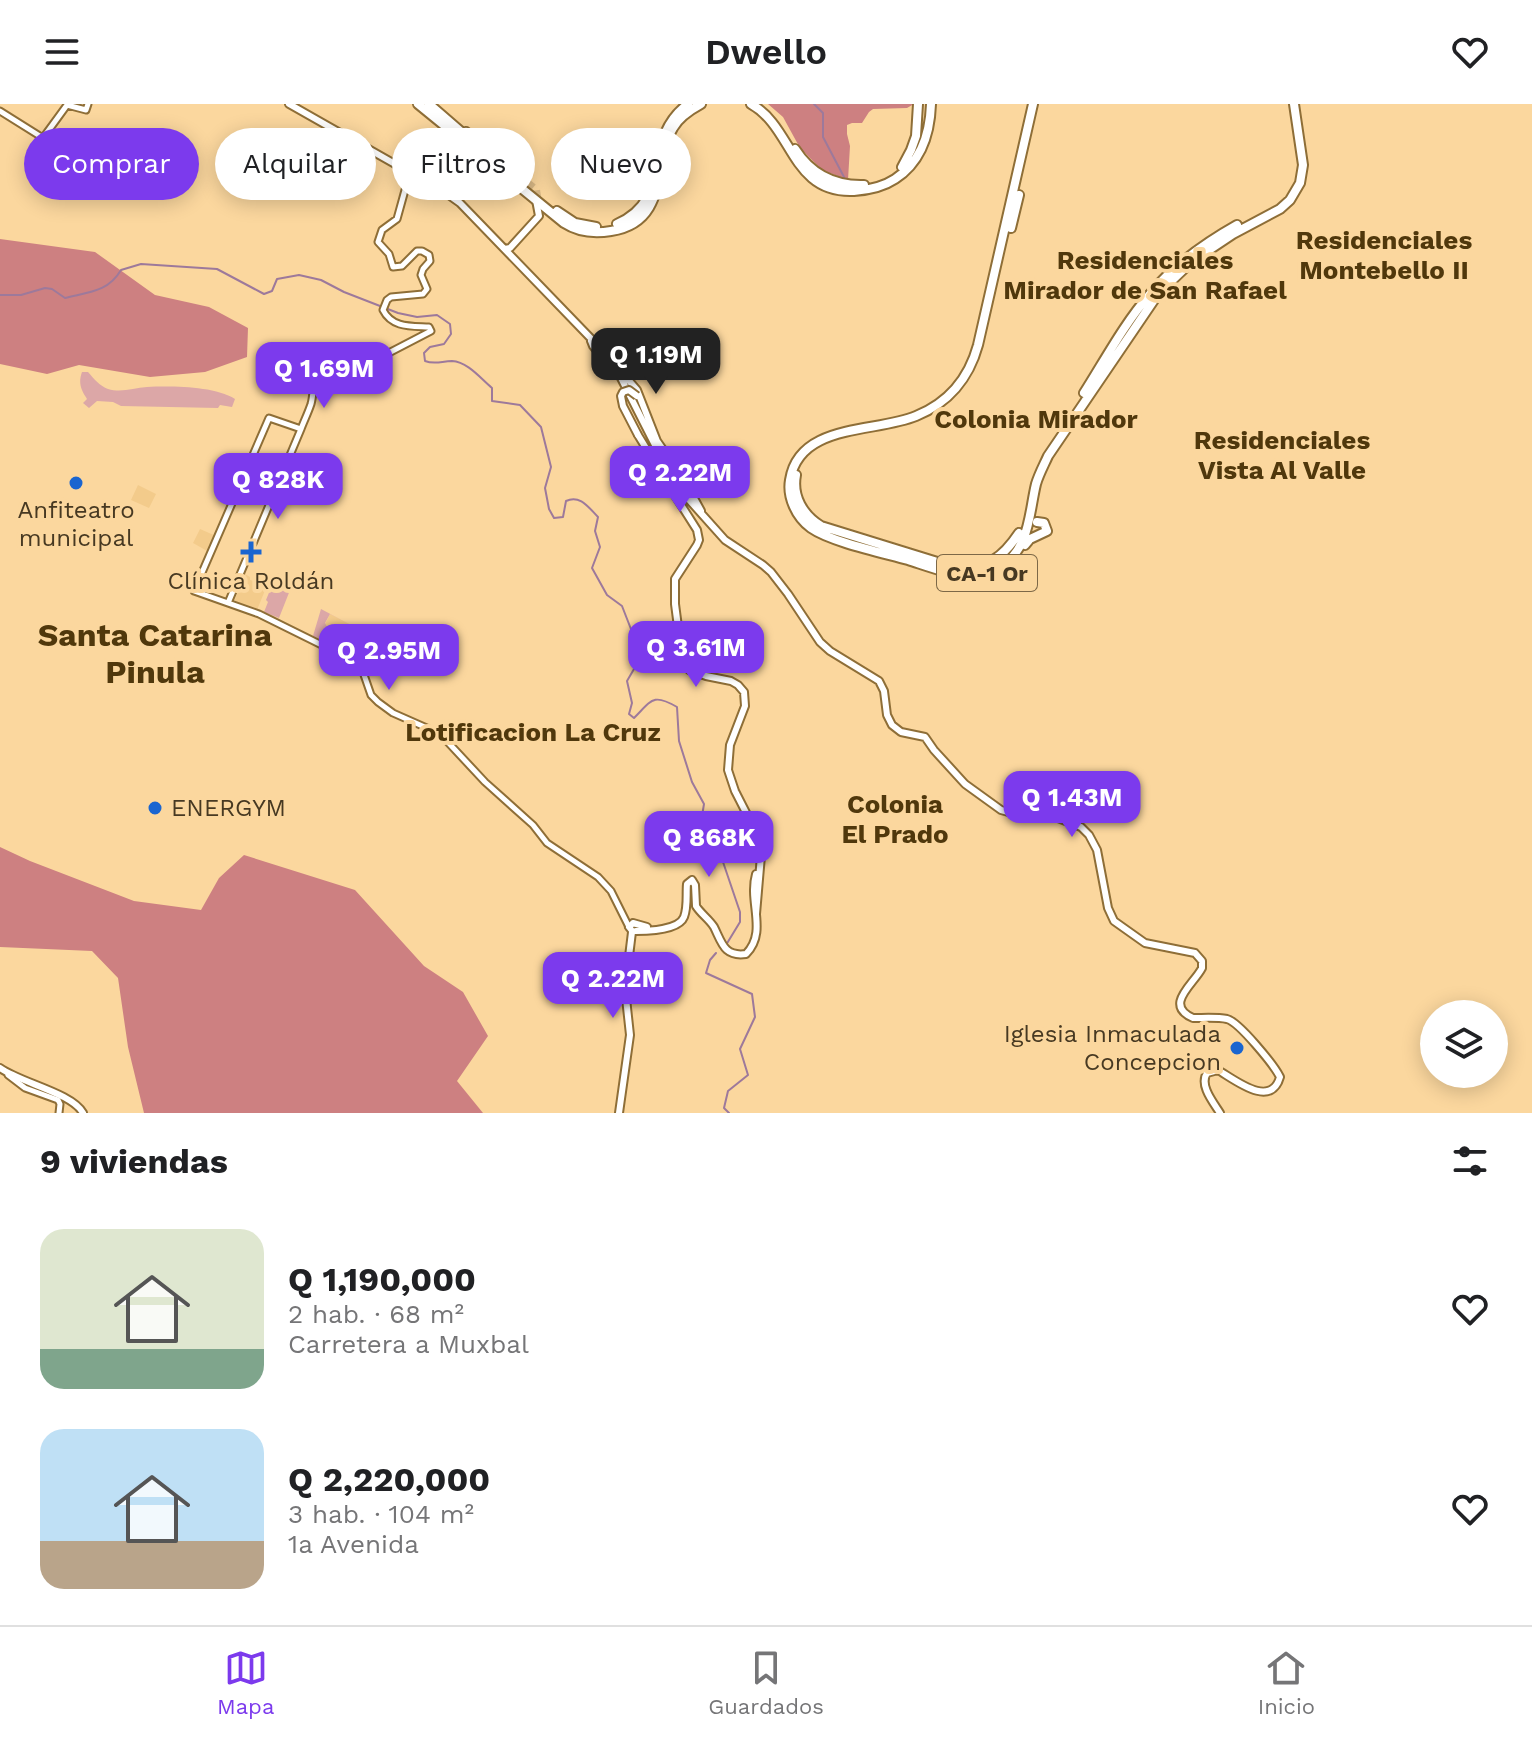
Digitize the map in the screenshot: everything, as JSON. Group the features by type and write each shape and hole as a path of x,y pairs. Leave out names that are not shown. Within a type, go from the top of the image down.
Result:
{"highway":[{"path":"418,104 448,128"},
{"path":"429,104 565,217 581,225 605,227 629,218 646,200 666,129 688,104"},
{"path":"536,200 574,229 597,233 616,230 639,218 657,192 674,125 701,104"},
{"path":"751,104 774,124 803,170 824,185 842,190 869,189 897,178 916,160 929,125 926,105"},
{"path":"761,104 776,119 806,164 827,179 847,185 870,184 887,178 902,167 918,146 926,105"},
{"name":"CA-1 Or","path":"1035,104 973,361 962,381 946,398 919,415 831,435 812,444 795,463 789,487 798,514 814,530 875,551 956,573 976,575 1001,566 1017,550 1027,530 1037,479 1048,456 1156,297 1188,265 1290,200 1300,183 1303,165 1292,104"},
{"name":"CA-1 Or","path":"1035,104 1015,211 983,345 967,384 942,408 918,421 822,443 810,451 795,478 795,489 809,517 821,526 960,569 976,570 997,563 1012,551 1022,533 1037,467 1142,304 1168,274 1192,255 1230,229 1272,208 1289,193 1297,177 1299,156 1292,104"},
{"path":"902,167 926,105"},
{"path":"449,120 462,128"},
{"path":"1136,327 1132,324 1142,304"},
{"path":"1119,352 1127,335 1123,332"},
{"path":"1017,550 1030,539 1046,533 1046,525 1037,522"},
{"path":"937,562 964,567 987,563 1007,550 1019,533"}],"main road":[{"path":"289,104 392,162"},
{"path":"456,200 508,251 637,390 657,441"},
{"path":"536,200 537,218"},
{"path":"508,251 537,218 548,215 564,223"},
{"path":"590,337 593,346 621,383 653,454"},
{"path":"609,359 662,459 665,472"},
{"path":"707,521 684,480 651,433 637,396 629,390 623,392 621,402 665,472 690,503 707,521 725,540 771,572 826,648 879,681 892,725 901,732 925,737 965,784 1001,810 1048,814 1070,811 1073,823"},
{"path":"619,1113 630,1035 625,989 633,928 653,931 674,926 684,918 686,886 691,880 695,885 696,906 712,924 720,943 729,951 742,955 749,952 756,935 755,893 762,844 735,791 728,770 730,745 745,706 744,692 731,681 689,670 682,660 675,579 697,545 699,534 674,483"},
{"path":"1048,814 1073,823 1089,835 1097,850 1108,908 1114,921 1145,943 1191,952 1200,958 1201,970 1181,996 1180,1005 1184,1013 1193,1018 1226,1019 1236,1024 1276,1069 1279,1081 1266,1092 1253,1090 1218,1070 1207,1073 1204,1083 1220,1113"},
{"path":"2,1070 18,1080 76,1104 83,1113"}],"street":[{"path":"0,111 43,138 67,105 87,107"},
{"path":"228,603 312,401 319,368 331,364 354,371 431,331 429,327 394,323 387,317 384,307 391,297 423,294 427,289 421,275 430,261 429,255 417,251 402,266 393,267 389,254 378,242 383,228 397,219 402,200"},
{"path":"301,429 269,418 194,591 279,623 349,657 359,665 371,695 378,702 393,713 436,732 485,782 529,820 547,843 598,877 611,891 633,928"},
{"path":"18,1080 31,1091 58,1100 59,1113"}],"shaded area":[{"path":"768,104 914,104 907,108 873,109 862,123 847,125 850,146 848,180 822,170 800,148 783,117"},
{"path":"0,239 95,252 155,295 209,307 248,328 247,357 205,372 150,377 79,365 47,374 0,364"},
{"path":"82,372 88,372 102,386 113,390 192,388 235,399 232,407 220,405 218,408 121,406 97,401 89,408 83,403 87,399 81,386"},
{"path":"138,485 156,494 149,508 131,500"},
{"path":"200,529 216,536 209,552 193,543"},
{"path":"277,573 294,580 279,618 264,612"},
{"path":"245,574 250,580 268,583 257,610 234,602"},
{"path":"321,609 351,625 330,614 325,623 339,633 336,638 344,642 353,631 348,651 313,636"},
{"path":"330,614 351,625 353,631 344,642 336,638 338,635 325,624"},
{"path":"0,847 134,901 201,910 219,878 244,855 355,890 424,966 463,992 488,1036 457,1081 483,1113 144,1113 128,1047 118,978 92,951 0,947"}],"waterway":[{"path":"814,104 823,113 823,137 844,177"},
{"path":"0,295 21,295 45,288 65,298 97,290 110,283 121,270 141,264 217,269 264,294 272,291 277,279 299,275 321,280 398,313 417,317 437,315 450,324 451,334 444,344 430,347 424,353 425,361 463,364 492,388 492,401 520,405 541,427 551,467 545,488 554,518 563,517 566,501 571,499 584,503 598,517 595,531 600,547 592,568 607,595 622,606 636,642 634,669 627,681 632,703 629,714 634,718 653,700 663,700 677,707 679,741 692,782 704,804 699,834 700,858 723,862 740,912 740,922 726,945"},
{"path":"716,953 706,973 752,994 755,1017 740,1049 748,1075 728,1091 724,1108 729,1113"}],"tunnel":[{"path":"535,189 535,199"}],"place":[{"name":"Anfiteatro municipal","path":"76,483"},
{"name":"Clínica Roldán","path":"251,552"},
{"name":"ENERGYM","path":"155,808"},
{"name":"Iglesia Inmaculada Concepcion","path":"1237,1048"}],"district":[{"name":"Residenciales Montebello II","path":"1384,255"},
{"name":"Residenciales Mirador de San Rafael","path":"1145,275"},
{"name":"Colonia Mirador","path":"1036,419"},
{"name":"Residenciales Vista Al Valle","path":"1282,455"},
{"name":"Santa Catarina Pinula","path":"155,654"},
{"name":"Lotificacion La Cruz","path":"533,732"},
{"name":"Colonia El Prado","path":"895,819"}]}
